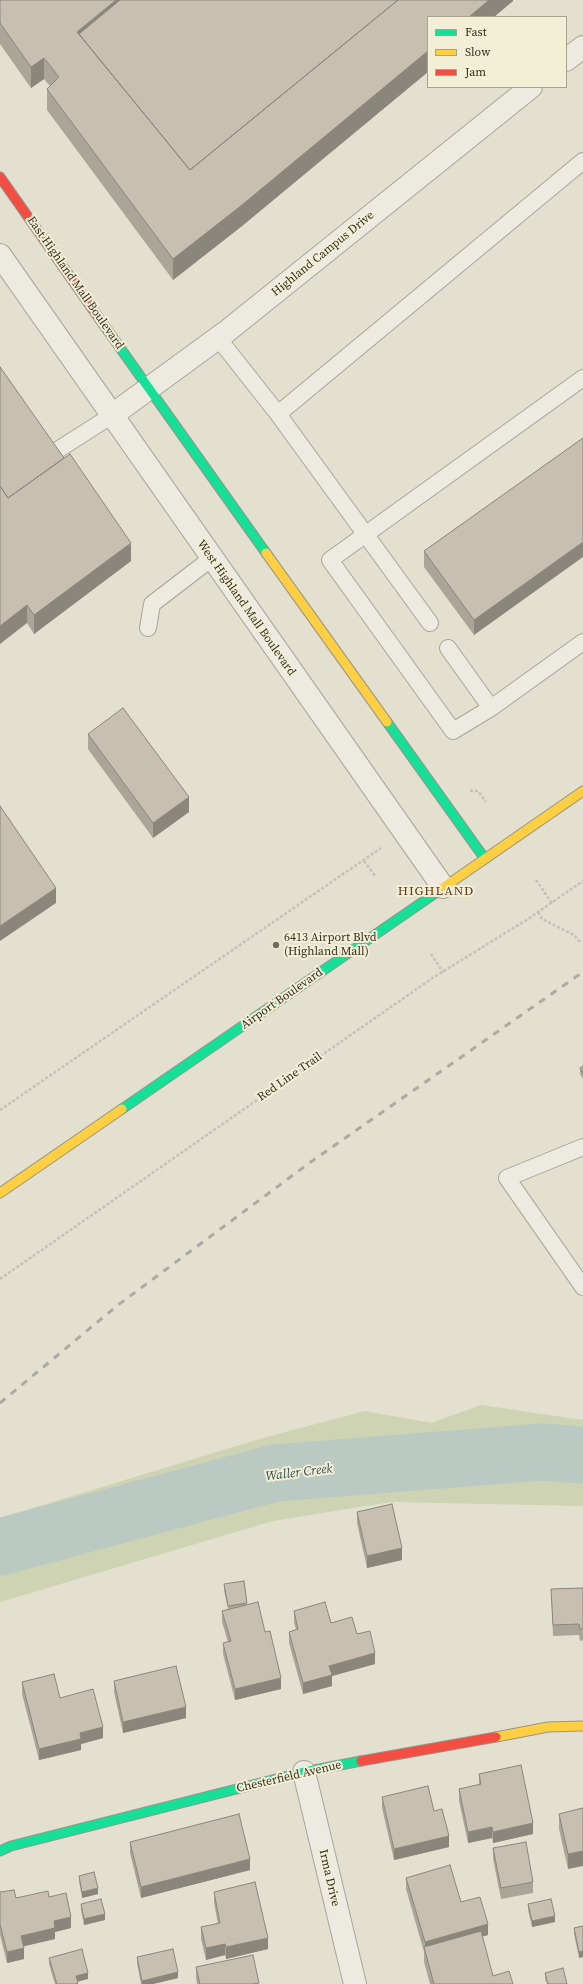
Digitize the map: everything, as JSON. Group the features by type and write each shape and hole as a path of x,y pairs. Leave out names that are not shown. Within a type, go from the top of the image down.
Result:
{"street":[{"path":"567,59 583,47"},
{"name":"Highland Campus Drive","path":"111,416 149,390 218,338 530,88"},
{"name":"East Highland Mall Boulevard","path":"0,177 149,390"},
{"name":"West Highland Mall Boulevard","path":"0,255 52,327 111,416 443,887"},
{"path":"149,390 485,859"},
{"name":"Airport Boulevard","path":"0,1193 583,791"},
{"name":"Chesterfield Avenue","path":"0,1851 11,1846 304,1772 548,1727 583,1726"},
{"name":"Irma Drive","path":"304,1772 355,1984"}],"lane":[{"path":"278,414 583,160"},
{"path":"218,338 278,414 365,536 430,623"},
{"path":"583,378 330,560 453,731 491,708 583,642"},
{"path":"56,451 111,416"},
{"path":"148,628 152,604 212,558"},
{"path":"448,648 491,708"},
{"path":"583,1147 507,1178 583,1287"}],"path":[{"path":"478,791 486,802"},
{"path":"0,1110 381,848"},
{"path":"364,861 376,877"},
{"path":"536,880 552,903"},
{"name":"Red Line Trail","path":"0,1279 443,972 552,903 583,881"},
{"path":"538,912 542,918 574,935 581,943"},
{"path":"431,954 443,972"}],"green space":[{"path":"481,1405 583,1420 583,1506 391,1502 273,1521 0,1602 0,1518 263,1438 365,1411 431,1423"}],"building":[{"path":"0,0 116,0 77,32 190,170 398,0 489,0 470,16 427,16 427,52 242,205 173,259 47,89 59,77 44,58 31,67 0,23"},
{"path":"120,0 398,0 190,170 79,34"},
{"path":"0,367 64,458 8,498 0,486"},
{"path":"583,438 583,542 474,620 424,551"},
{"path":"70,454 131,543 34,615 27,605 0,626 0,486 8,498"},
{"path":"123,708 189,797 153,823 88,734"},
{"path":"0,806 56,888 0,926"},
{"path":"583,1066 583,1073 580,1068"},
{"path":"392,1504 402,1548 367,1556 357,1512"},
{"path":"244,1581 247,1603 228,1606 224,1584"},
{"path":"583,1588 583,1629 580,1629 579,1624 553,1625 551,1589"},
{"path":"258,1602 265,1632 270,1631 281,1678 235,1689 223,1643 231,1641 222,1611"},
{"path":"325,1602 331,1623 352,1617 357,1634 370,1631 375,1653 329,1666 332,1675 303,1683 289,1632 298,1629 294,1611"},
{"path":"176,1666 186,1707 123,1722 114,1681"},
{"path":"54,1674 60,1698 93,1689 103,1727 80,1733 81,1739 39,1749 22,1682"},
{"path":"521,1765 533,1823 493,1832 492,1827 468,1832 459,1789 481,1784 479,1774"},
{"path":"428,1786 434,1811 442,1809 449,1836 394,1849 382,1797"},
{"path":"583,1808 583,1851 568,1854 559,1814"},
{"path":"239,1814 250,1859 141,1887 130,1842"},
{"path":"526,1842 533,1882 501,1888 493,1848"},
{"path":"450,1865 461,1902 480,1897 488,1924 425,1942 406,1878"},
{"path":"94,1872 98,1888 82,1892 79,1876"},
{"path":"255,1882 268,1938 226,1947 225,1944 206,1948 201,1927 220,1923 214,1892"},
{"path":"14,1890 16,1898 48,1891 49,1897 66,1893 71,1917 54,1921 55,1928 21,1936 24,1948 7,1952 0,1924 0,1892"},
{"path":"101,1899 105,1914 84,1919 81,1904"},
{"path":"551,1899 555,1916 532,1921 528,1904"},
{"path":"583,1926 583,1951 579,1952 574,1928"},
{"path":"481,1931 493,1976 509,1971 513,1984 434,1984 424,1947"},
{"path":"82,1949 88,1973 76,1976 78,1983 57,1984 49,1958"},
{"path":"173,1949 178,1972 142,1981 137,1957"},
{"path":"253,1955 259,1983 200,1984 196,1967"},
{"path":"563,1968 567,1984 548,1984 545,1973"}],"waterway":[{"name":"Waller Creek","path":"0,1547 275,1473 542,1452 583,1455"}],"railway":[{"path":"0,1403 118,1305 308,1164 583,972"}],"traffic: fast":[{"path":"101,321 266,553"},
{"path":"387,722 485,859"},
{"path":"122,1109 437,892"},
{"path":"0,1851 11,1846 304,1772 361,1761"}],"traffic: slow":[{"path":"266,553 387,722"},
{"path":"437,892 583,791"},
{"path":"0,1193 122,1109"},
{"path":"496,1737 548,1727 583,1726"}],"traffic: jam":[{"path":"0,177 101,321"},
{"path":"361,1761 496,1737"}],"place":[{"name":"6413 Airport Blvd (Highland Mall)","path":"276,945"}],"district":[{"name":"HIGHLAND","path":"436,892"}]}
